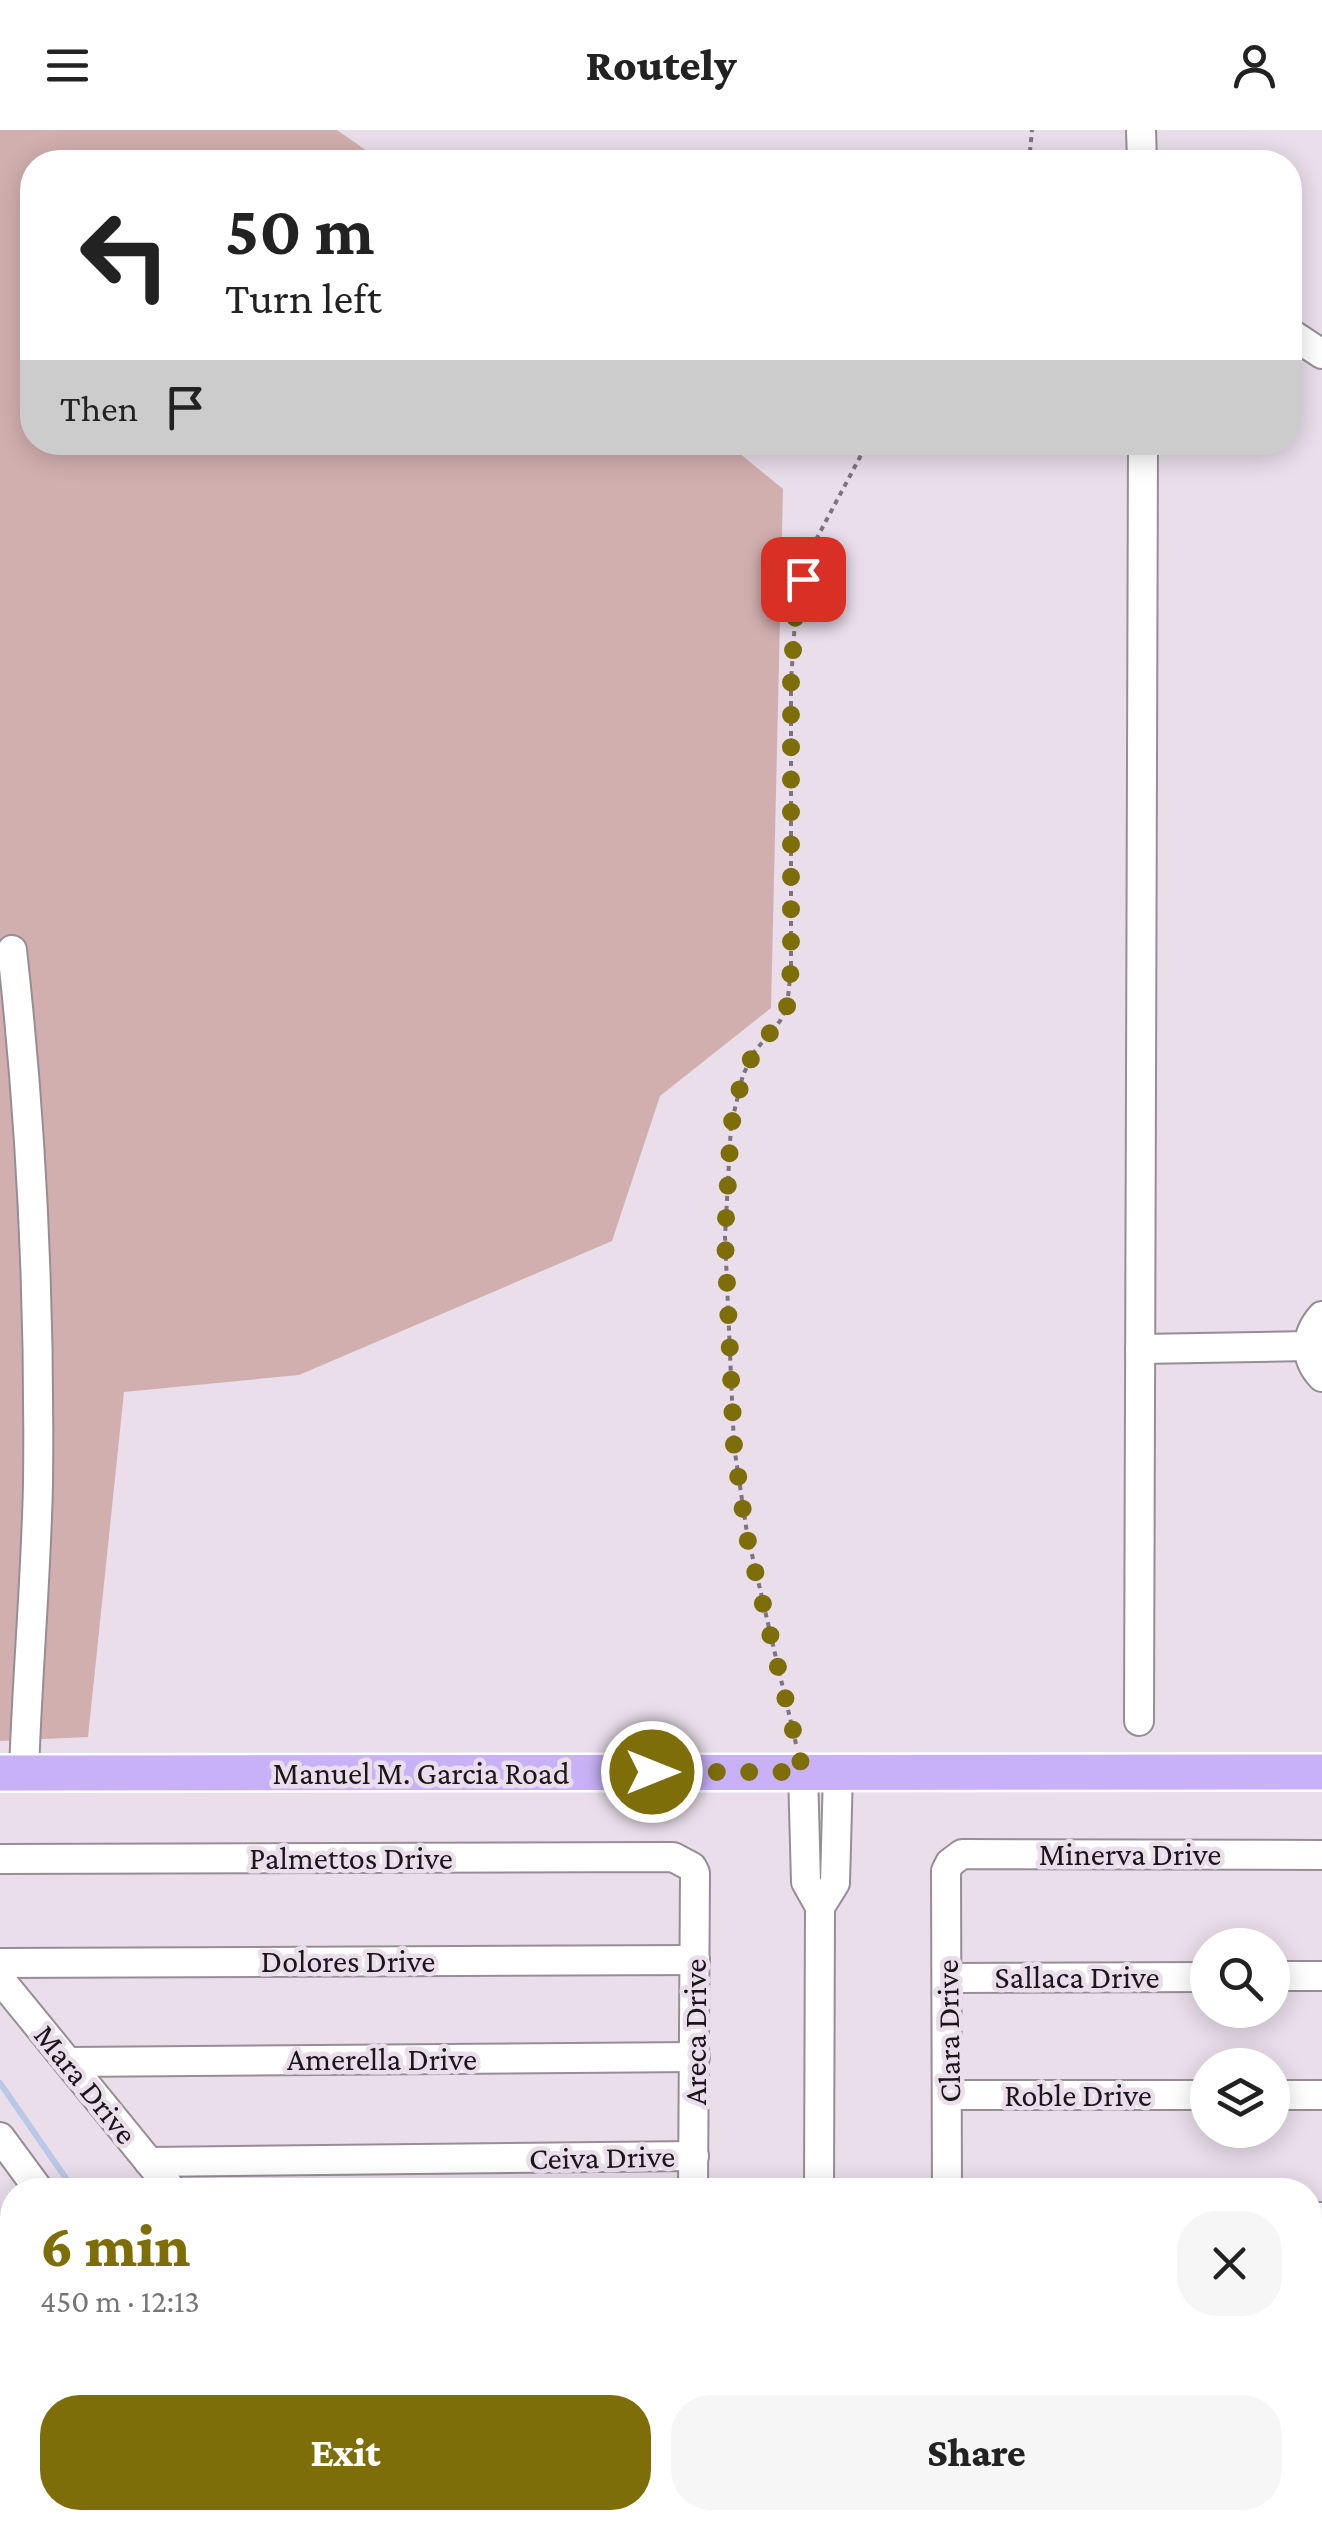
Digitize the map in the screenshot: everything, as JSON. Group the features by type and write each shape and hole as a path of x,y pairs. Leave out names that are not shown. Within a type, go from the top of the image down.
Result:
{"main road":[{"name":"Manuel M. Garcia Road","path":"12,1773 1322,1772"}],"street":[{"path":"1139,1721 1144,455"},
{"path":"12,950 34,1194 38,1340 38,1488 12,1773"},
{"path":"1322,1316 1313,1326 1308,1346 1313,1366 1322,1377"},
{"path":"1140,1349 1308,1346"},
{"path":"819,2178 820,1908 806,1882 820,1772"},
{"name":"Minerva Drive","path":"946,1871 962,1854 1322,1855"},
{"name":"Palmettos Drive","path":"0,1859 673,1858 696,1873"},
{"name":"Clara Drive","path":"946,1871 947,2178"},
{"name":"Areca Drive","path":"693,2178 696,1873"},
{"name":"Dolores Drive","path":"0,1963 695,1960"},
{"path":"1290,1976 1322,1976"},
{"name":"Sallaca Drive","path":"947,1978 1190,1977"},
{"name":"Mara Drive","path":"0,1979 162,2178"},
{"name":"Amerella Drive","path":"69,2062 695,2057"},
{"name":"Roble Drive","path":"949,2095 1190,2095"},
{"path":"1290,2095 1322,2095"},
{"path":"5,2154 28,2178"},
{"name":"Ceiva Drive","path":"149,2162 694,2156"}],"path":[{"path":"820,1772 746,1533 734,1446 725,1237 731,1126 743,1075 787,1007 791,968 791,681 796,606 810,551 861,455"}],"shaded area":[{"path":"0,130 337,130 366,150 20,150 20,455 742,455 783,489 771,1008 660,1096 612,1241 299,1375 124,1392 88,1737 0,1741"}],"waterway":[{"path":"0,2083 66,2178"}],"route":[{"path":"652,1772 803,1772 746,1533 734,1446 725,1237 731,1126 743,1075 787,1007 791,968 791,681 796,606 803,579"}]}
